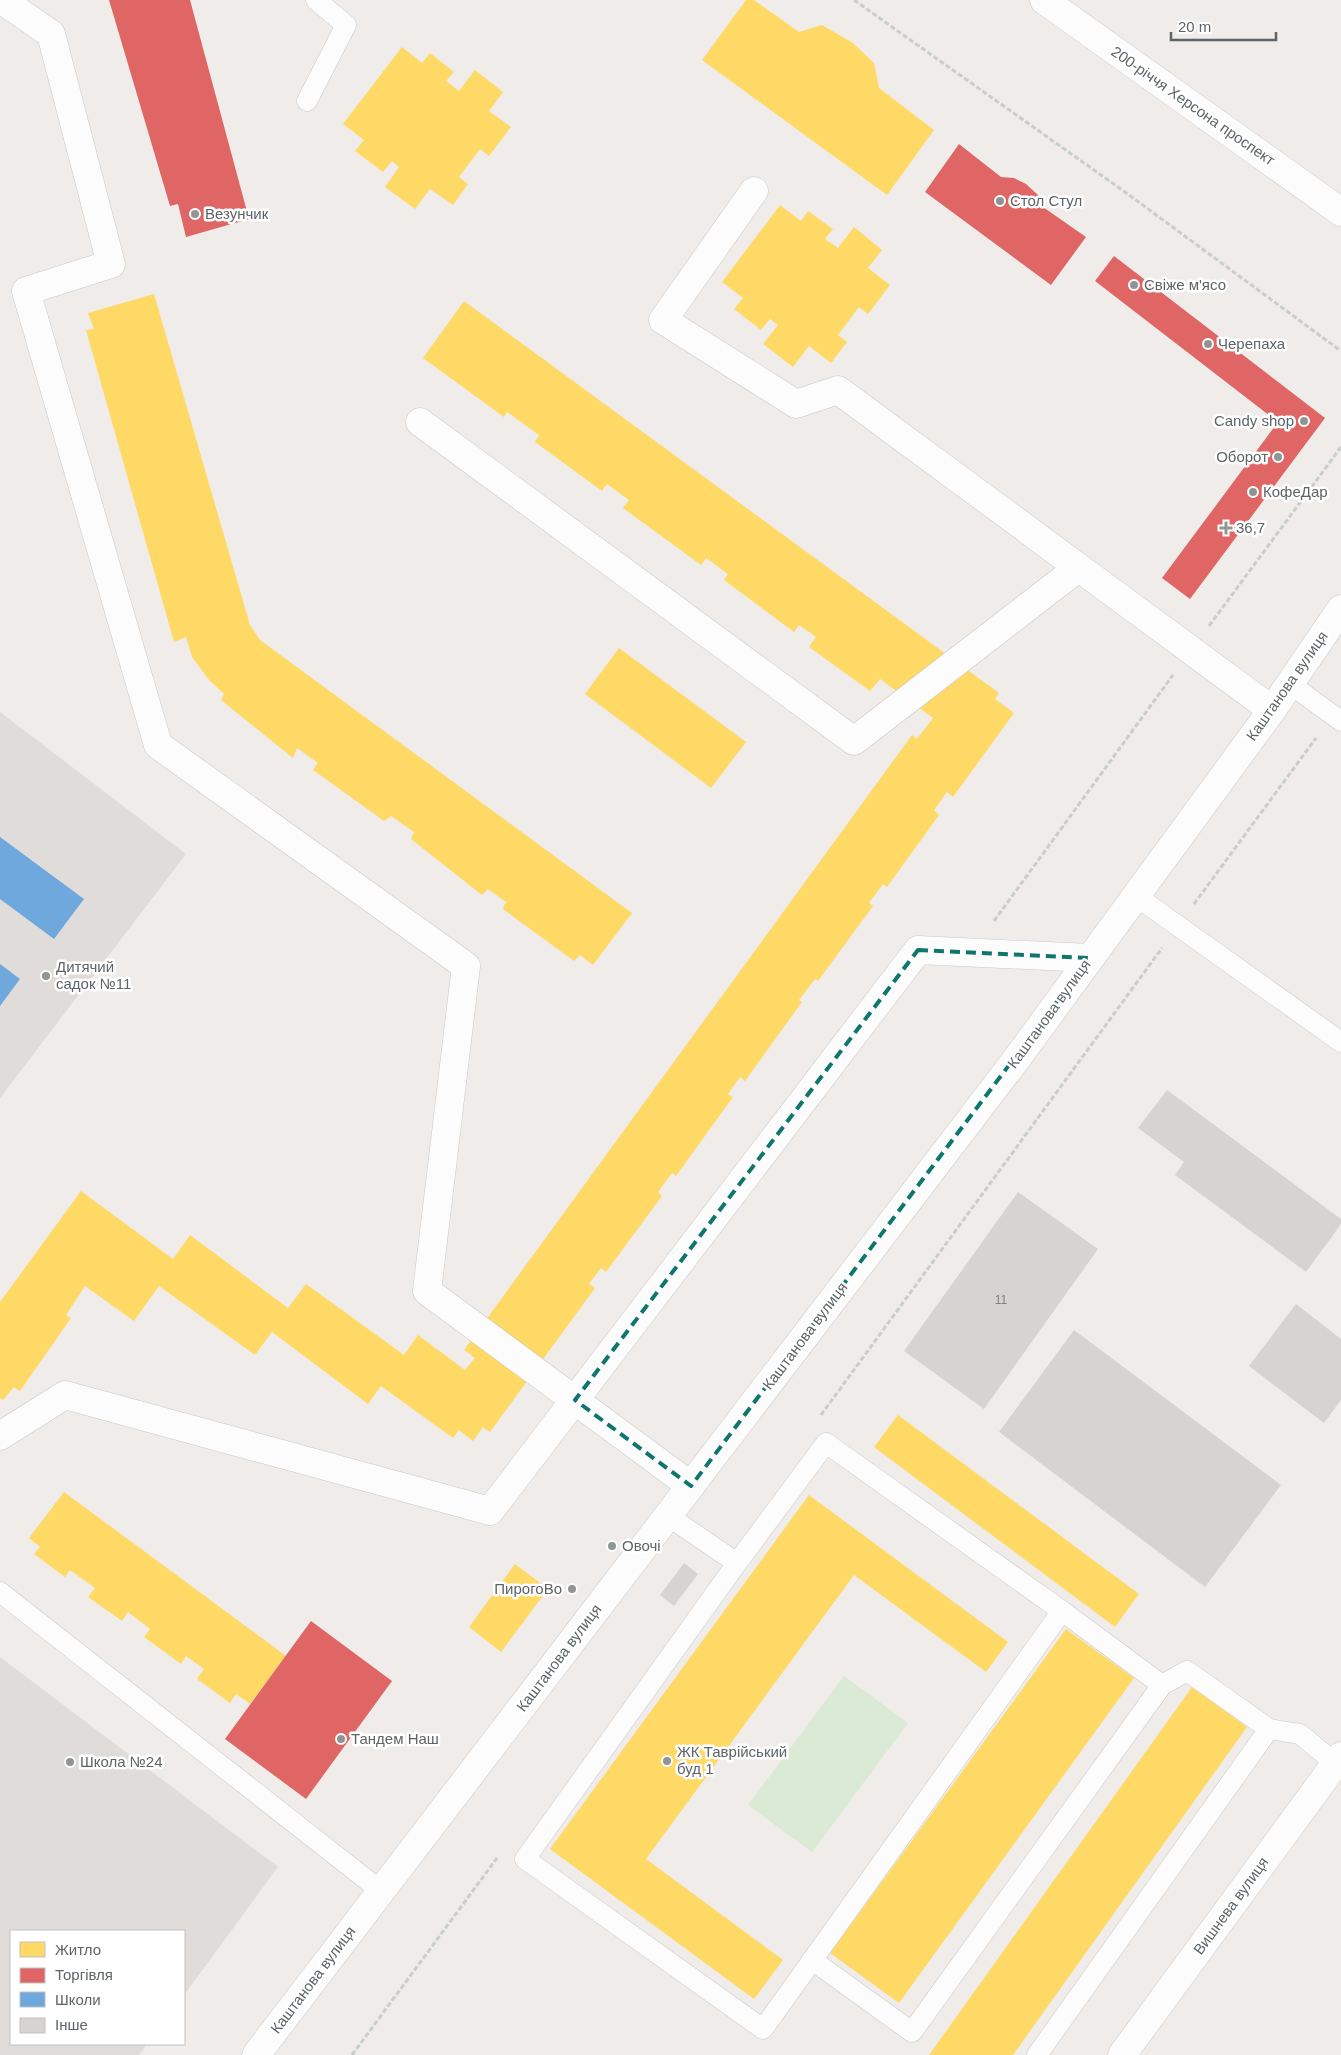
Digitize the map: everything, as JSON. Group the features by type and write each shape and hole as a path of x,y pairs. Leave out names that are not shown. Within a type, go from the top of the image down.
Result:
{"street":[{"path":"2,0 51,34 111,264 26,291 158,744 466,966 427,1291 691,1486"},
{"name":"200-річчя Херсона проспект","path":"1044,0 1341,212"},
{"path":"754,191 663,320 796,404 838,390 1272,710"},
{"path":"420,422 854,741 1078,568"},
{"name":"Каштанова вулиця","path":"256,2055 1012,1064 1272,710 1341,609"},
{"path":"0,1436 65,1395 490,1511 918,950 1090,958"},
{"name":"Вишнева вулиця","path":"1122,2055 1338,1760"}],"lane":[{"path":"307,101 346,25 316,0"},
{"path":"1290,684 1337,718"},
{"path":"1136,896 1341,1042"},
{"path":"1062,1611 763,2029 526,1858 737,1563 826,1443 1062,1611 1162,1686"},
{"path":"668,1516 737,1563"},
{"path":"0,1592 382,1891"},
{"path":"812,1960 912,2032 1162,1686 1187,1671 1269,1729 1300,1734 1338,1760"},
{"path":"1037,2055 1269,1729"}],"path":[{"path":"854,0 1125,192 1341,351"},
{"path":"971,953 1341,447"},
{"path":"820,1415 1178,925 1337,718"},
{"path":"352,2055 498,1855"}],"highlighted area":[{"path":"918,950 1090,958 691,1486 575,1400"}],"shaded area":[{"name":"Дитячий садок №11","path":"0,712 186,854 0,1098"},
{"name":"Школа №24","path":"0,1657 278,1867 185,1994 185,1930 10,1930 10,2045 146,2045 139,2055 0,2055"}],"green space":[{"path":"844,1676 908,1723 812,1852 748,1805"}],"building: Житло":[{"path":"746,0 754,0 799,32 822,25 853,43 874,63 879,88 934,130 887,195 702,60"},
{"path":"402,47 422,63 430,53 454,72 446,81 459,91 475,70 503,92 489,111 511,127 489,156 480,149 459,177 468,184 453,205 430,189 415,209 385,187 399,167 392,161 383,172 355,151 364,140 343,124"},
{"path":"780,205 801,221 808,211 833,229 825,239 838,248 854,227 882,250 868,268 890,285 868,314 859,307 838,335 847,342 831,363 809,346 793,367 763,344 778,325 770,319 761,330 734,309 743,298 722,282"},
{"path":"154,294 250,625 260,640 632,913 593,965 580,955 574,961 503,909 506,902 488,889 482,895 411,839 414,832 391,816 384,821 313,770 318,763 297,748 293,758 221,700 224,694 209,680 192,657 186,637 174,642 86,330 94,329 88,313"},
{"path":"464,301 999,693 995,699 1014,713 953,797 947,792 934,810 939,815 887,887 883,884 869,903 873,906 818,981 815,979 799,1000 802,1002 745,1081 740,1077 728,1094 733,1097 676,1176 672,1173 658,1192 662,1196 606,1272 601,1268 589,1284 595,1288 490,1432 483,1427 473,1441 459,1430 453,1438 381,1386 368,1404 272,1332 255,1355 159,1286 134,1321 85,1286 66,1315 71,1318 20,1391 14,1387 3,1400 0,1398 0,1302 81,1191 173,1259 190,1235 288,1308 306,1284 404,1355 418,1335 465,1370 475,1358 464,1350 912,735 917,739 933,718 880,679 870,691 809,647 816,637 799,625 794,632 724,580 728,574 706,558 701,565 623,508 629,500 607,484 602,491 535,442 539,435 507,412 504,417 423,358"},
{"path":"619,648 746,742 711,788 585,694"},
{"path":"898,1415 1139,1594 1115,1627 874,1447"},
{"path":"64,1492 286,1656 250,1704 236,1694 230,1703 197,1679 204,1669 186,1656 181,1664 144,1637 150,1629 128,1612 122,1621 88,1597 95,1588 70,1570 65,1577 34,1554 40,1547 29,1538"},
{"name":"ЖК Таврійський буд 1","path":"809,1495 1008,1642 986,1672 854,1575 646,1859 783,1960 754,1999 550,1849"},
{"path":"515,1564 548,1589 501,1652 469,1627"},
{"path":"1066,1629 1134,1678 899,2003 830,1953"},
{"path":"1192,1687 1247,1727 1013,2055 929,2055"}],"building: Торгівля":[{"path":"109,0 190,0 249,219 186,237 178,204 170,206"},
{"path":"959,144 1001,177 1014,178 1026,184 1038,195 1043,207 1086,237 1051,285 925,192"},
{"path":"1114,256 1325,418 1190,599 1162,578 1278,422 1095,281"},
{"path":"311,1621 392,1681 306,1799 225,1739"}],"building: Школи":[{"path":"0,837 84,899 54,939 0,899"},
{"path":"0,964 20,979 0,1006"}],"building: Інше":[{"path":"1167,1090 1341,1219 1341,1224 1306,1272 1175,1175 1184,1162 1138,1128"},
{"path":"1018,1192 1098,1249 984,1409 904,1351"},
{"path":"1296,1304 1341,1339 1341,1400 1324,1423 1249,1366"},
{"path":"1074,1330 1281,1485 1205,1587 999,1432"},
{"path":"684,1563 698,1574 674,1606 660,1595"}],"place":[{"name":"Стол Стул","path":"1000,201"},
{"name":"Везунчик","path":"195,214"},
{"name":"Свіже м'ясо","path":"1134,285"},
{"name":"Черепаха","path":"1208,344"},
{"name":"Candy shop","path":"1304,421"},
{"name":"Оборот","path":"1278,457"},
{"name":"КофеДар","path":"1253,492"},
{"name":"36,7","path":"1226,528"},
{"name":"Дитячий садок №11","path":"46,976"},
{"name":"Овочі","path":"612,1546"},
{"name":"ПирогоВо","path":"572,1589"},
{"name":"Тандем Наш","path":"341,1739"},
{"name":"ЖК Таврійський буд 1","path":"667,1761"},
{"name":"Школа №24","path":"70,1762"}]}
